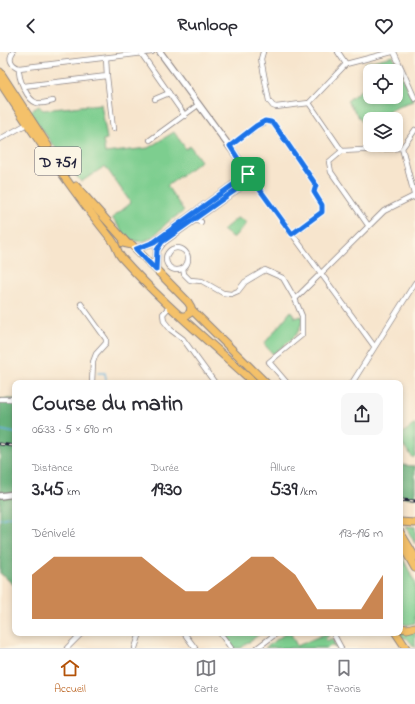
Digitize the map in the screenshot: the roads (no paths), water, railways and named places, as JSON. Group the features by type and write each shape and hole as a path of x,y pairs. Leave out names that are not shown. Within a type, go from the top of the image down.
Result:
{"main road":[{"name":"D 751","path":"0,72 59,163 78,189 126,242"},
{"name":"D 751","path":"0,82 76,193 118,248"},
{"path":"251,380 170,306 122,258 118,248 120,244 126,242 136,249 186,300 191,309 263,380"},
{"path":"181,316 187,315 191,309"},
{"path":"403,522 415,523"},
{"path":"403,537 415,557"},
{"path":"403,546 415,568"},
{"path":"403,628 415,627"},
{"path":"398,636 406,648"}],"street":[{"path":"13,52 11,56 12,63 13,66 18,68 152,52"},
{"path":"162,52 198,105 230,146 249,177 255,183 374,346"},
{"path":"263,52 261,59 271,104 279,107 309,103 346,64 393,52 415,99"},
{"path":"338,52 346,64"},
{"path":"141,53 185,116"},
{"path":"106,58 113,129"},
{"path":"18,68 18,74 29,96 37,103 53,101"},
{"path":"24,86 107,76"},
{"path":"155,99 169,93"},
{"path":"309,103 342,151"},
{"path":"150,140 185,116 198,105"},
{"path":"230,146 261,123 269,121 274,124 316,185 314,192 322,205 322,212 292,234"},
{"path":"0,139 28,124"},
{"path":"403,147 415,130"},
{"path":"363,150 342,151 329,162 331,172 368,225"},
{"path":"295,298 384,211 414,197 403,152"},
{"path":"156,270 156,254 158,247 166,239 194,220 249,177"},
{"path":"136,249 154,242 249,177"},
{"path":"194,220 201,222"},
{"path":"183,268 174,270 167,264 166,256 171,249 181,248 187,253 188,261 183,268 184,274 190,280 202,281 223,293 231,294 238,291 245,282 265,270 283,278 295,298 302,316 302,335 269,362 284,380"},
{"path":"354,380 415,283"},
{"path":"81,304 106,339 106,343 96,354 93,362 92,380"},
{"path":"170,306 163,314 164,321 171,330 183,339 213,380"},
{"path":"0,399 12,399"},
{"path":"0,496 12,494"},
{"path":"67,648 79,636"},
{"path":"135,648 139,636"},
{"path":"186,636 195,648"},
{"path":"222,636 231,648"},
{"path":"257,648 273,636"},
{"path":"335,636 341,648"}],"waterway":[{"path":"98,373 105,373 106,379"},
{"path":"0,430 12,432"},
{"path":"0,519 12,516"}],"railway":[{"path":"0,444 12,446"},
{"path":"403,500 415,501"}]}
